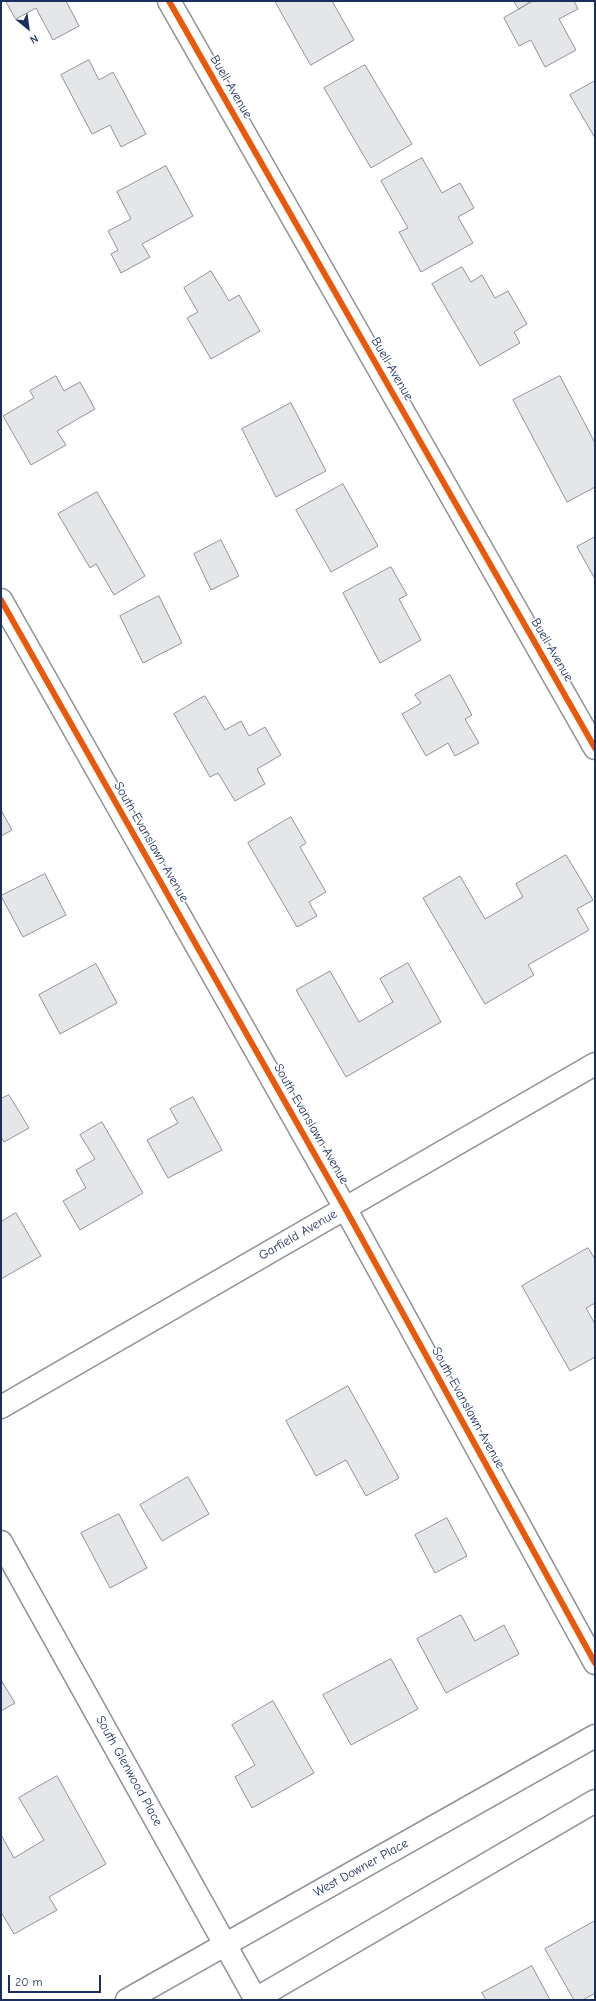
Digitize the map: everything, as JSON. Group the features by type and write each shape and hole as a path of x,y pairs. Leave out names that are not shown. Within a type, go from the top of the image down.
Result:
{"street":[{"name":"Buell Avenue","path":"169,1 595,748"},
{"name":"South Evanslawn Avenue","path":"1,600 345,1208 595,1663"},
{"name":"Garfield Avenue","path":"1,1407 595,1064"},
{"name":"South Glenwood Place","path":"1,1542 255,2000"},
{"name":"West Downer Place","path":"128,2000 595,1736"},
{"path":"255,2000 595,1801"}],"building":[{"path":"6,1 66,1 79,26 53,40 36,8 16,19"},
{"path":"275,1 332,1 354,40 311,65"},
{"path":"514,1 532,1 519,9"},
{"path":"533,1 574,1 578,9 559,19 576,50 545,67 531,40 519,46 504,18"},
{"path":"89,60 99,80 113,72 146,134 121,147 110,125 92,134 61,75"},
{"path":"365,65 412,144 371,168 324,88"},
{"path":"595,81 595,138 570,95"},
{"path":"422,158 442,193 460,183 474,208 458,217 473,243 421,272 399,232 408,228 381,181"},
{"path":"166,166 193,216 142,244 150,257 121,273 111,254 118,250 108,231 131,219 117,192"},
{"path":"462,267 471,282 482,275 495,298 508,291 527,324 514,332 520,343 480,366 432,284"},
{"path":"211,271 229,301 239,295 260,331 211,359 187,318 198,312 184,288"},
{"path":"56,376 64,391 80,382 95,409 57,431 66,445 31,465 3,416 34,398 30,391"},
{"path":"560,376 595,443 595,487 567,502 513,400"},
{"path":"291,403 326,471 276,497 242,429"},
{"path":"343,484 378,546 331,572 296,510"},
{"path":"97,492 145,576 114,595 96,564 90,568 58,514"},
{"path":"595,537 595,579 577,547"},
{"path":"221,540 239,576 211,590 194,554"},
{"path":"391,567 407,595 399,599 421,640 380,663 343,593"},
{"path":"159,596 182,643 143,663 120,616"},
{"path":"450,675 472,715 465,719 479,743 455,756 448,743 426,756 402,714 421,703 415,695"},
{"path":"205,696 225,730 241,721 249,736 265,727 281,755 257,769 265,784 235,801 218,773 210,777 174,714"},
{"path":"1,810 12,830 1,836"},
{"path":"291,817 306,843 300,847 326,892 309,902 317,916 297,927 248,843"},
{"path":"566,855 593,900 577,909 589,930 528,965 534,975 485,1004 423,898 460,876 485,919 523,897 516,884"},
{"path":"45,874 66,915 23,937 1,896"},
{"path":"408,963 441,1022 346,1077 296,990 330,971 359,1022 393,1002 380,979"},
{"path":"96,964 117,1003 60,1034 39,995"},
{"path":"9,1095 29,1128 4,1142 1,1137 1,1099"},
{"path":"193,1097 222,1150 168,1178 147,1140 178,1123 170,1109"},
{"path":"102,1122 143,1193 80,1230 63,1201 86,1188 76,1170 95,1159 80,1135"},
{"path":"16,1213 41,1256 1,1279 1,1222"},
{"path":"588,1248 595,1259 595,1303 586,1308 595,1324 595,1357 570,1371 522,1286"},
{"path":"348,1386 399,1478 366,1496 346,1460 316,1476 286,1421"},
{"path":"188,1477 209,1514 162,1541 140,1505"},
{"path":"119,1514 147,1568 110,1588 81,1533"},
{"path":"447,1518 467,1556 435,1573 415,1535"},
{"path":"461,1615 475,1641 504,1625 519,1654 446,1693 417,1639"},
{"path":"391,1659 418,1709 351,1745 323,1695"},
{"path":"1,1680 15,1703 1,1711"},
{"path":"273,1701 314,1773 252,1808 235,1777 255,1765 232,1725"},
{"path":"57,1776 106,1864 49,1897 57,1910 14,1934 1,1912 1,1835 14,1858 44,1840 19,1798"},
{"path":"595,1921 595,1993 583,2000 574,2000 545,1949"},
{"path":"532,1966 550,2000 486,2000 482,1993"}],"cycle path":[{"path":"169,1 595,748"},
{"path":"1,600 345,1208 595,1663"}]}
